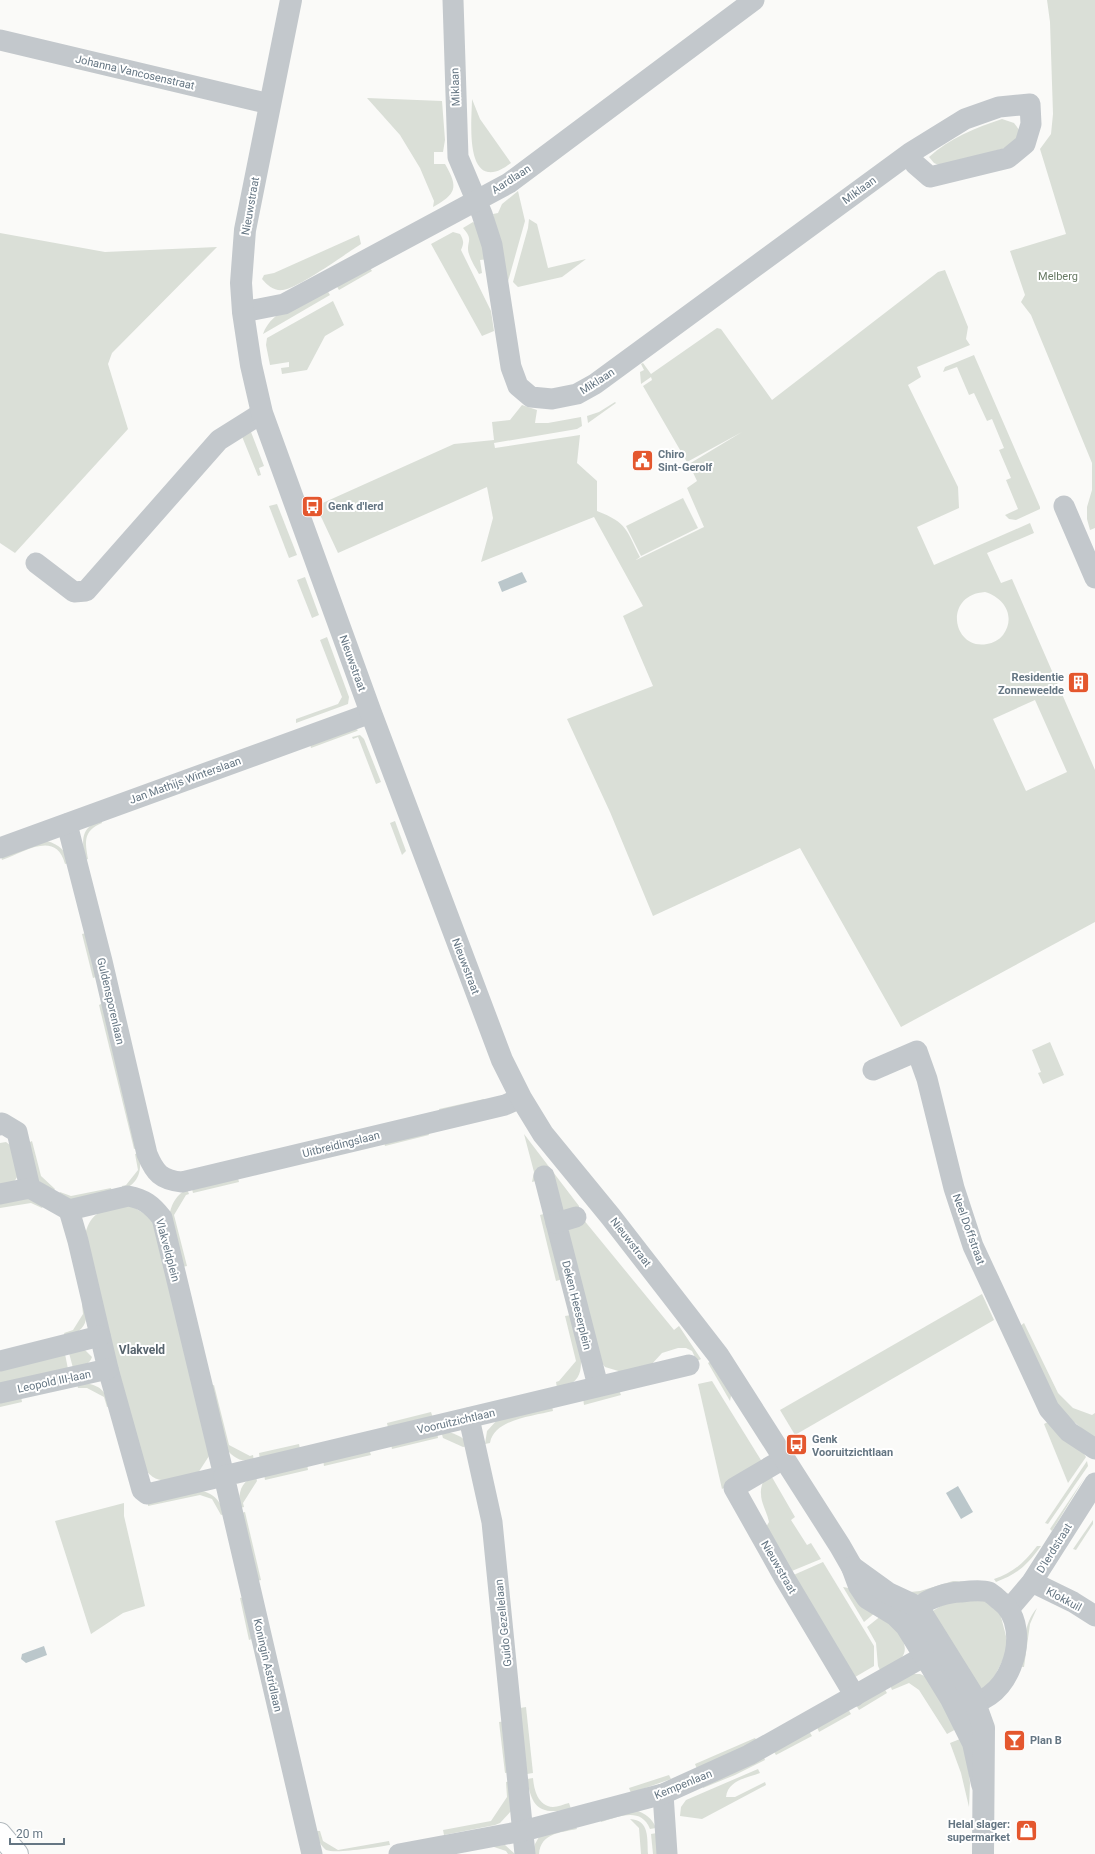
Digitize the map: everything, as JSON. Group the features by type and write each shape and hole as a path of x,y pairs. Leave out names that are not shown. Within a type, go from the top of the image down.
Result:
{"main road":[{"path":"0,1834 17,1854"}],"street":[{"name":"Nieuwstraat","path":"291,0 245,230 242,284 243,312 251,365 262,413 371,713 502,1060 521,1098 543,1134 611,1217 718,1354 785,1458 852,1567 859,1586 867,1598 895,1615 933,1651 971,1692 984,1728 985,1756 982,1784 983,1854"},
{"name":"Miklaan","path":"453,0 458,157 476,200 492,245 511,367 518,386 531,397 552,399 577,394 596,384 910,153 965,118 999,108 1030,104 1031,124 1025,144 1008,158 930,177 915,164 910,153"},
{"name":"Aardlaan","path":"243,312 284,304 509,183 754,0"},
{"name":"Johanna Vancosenstraat","path":"0,40 270,104"},
{"path":"36,563 74,592 86,591 180,482 219,440 262,413"},
{"path":"1064,506 1095,578"},
{"name":"Jan Mathijs Winterslaan","path":"0,848 371,713"},
{"name":"Guldensporenlaan","path":"67,824 102,962 145,1149 152,1167 160,1176"},
{"name":"Neel Doffstraat","path":"873,1070 917,1051 926,1079 954,1188 973,1246 1049,1409 1069,1432 1095,1449"},
{"name":"Uitbreidingslaan","path":"160,1176 172,1181 182,1182 505,1105 521,1098"},
{"path":"0,1125 2,1123 17,1132 30,1188"},
{"name":"Deken Heeserplein","path":"544,1176 598,1386"},
{"path":"0,1194 30,1188 69,1210 78,1241 108,1369 142,1490 147,1494 224,1476"},
{"name":"Vlakveldplein","path":"69,1210 128,1196 143,1199 154,1208 162,1218 224,1476"},
{"path":"556,1223 576,1217"},
{"path":"0,1361 100,1336"},
{"name":"Vooruitzichtlaan","path":"224,1476 689,1365"},
{"name":"Leopold III-laan","path":"0,1393 108,1369"},
{"name":"Guido Gezellelaan","path":"469,1418 492,1522 524,1831 525,1854"},
{"name":"Nieuwstraat","path":"785,1458 734,1488 854,1696"},
{"name":"Koningin Astridlaan","path":"224,1476 312,1854"},
{"name":"D'Ierdstraat","path":"1009,1609 1032,1582 1095,1483"},
{"name":"Nieuwstraat","path":"852,1567 888,1593 918,1607 951,1699 973,1743 982,1784"},
{"name":"Klokkuil","path":"1032,1582 1073,1602 1095,1616"},
{"path":"906,1626 918,1607 953,1592 989,1592 1009,1609 1018,1637 1015,1656 1009,1673 997,1690 975,1702 961,1702 951,1699"},
{"name":"Kempenlaan","path":"399,1854 524,1831 663,1794 749,1756 933,1651"},
{"path":"663,1794 667,1854"}],"green space":[{"name":"Melberg","path":"1047,0 1095,0 1095,528 1090,530 1087,519 1087,507 1092,490 1092,463 1031,315 1021,302 1025,295 1010,251 1066,234 1040,149 1051,134 1053,114 1050,22"},
{"path":"367,98 442,101 445,140 443,152 434,152 434,164 445,164 452,179 453,190 447,198 433,207 434,201 420,168 400,135"},
{"path":"472,99 480,119 511,163 497,171 488,172 481,168 476,161 473,151 471,128"},
{"path":"1002,119 1014,123 1020,131 1019,139 1009,147 941,166 934,163 929,157 945,144 963,134"},
{"path":"518,191 525,221 507,285 493,214 498,213 502,204"},
{"path":"529,219 537,224 548,268 586,259 562,277 518,287 513,282 528,228"},
{"path":"473,222 478,226 489,259 480,260 482,273 479,274 470,257 468,250 469,239 467,232 463,228"},
{"path":"453,232 460,234 461,236 463,246 461,250 491,311 494,331 482,336 431,244"},
{"path":"0,233 105,252 217,247 112,353 108,364 128,429 15,553 0,543"},
{"path":"359,235 361,244 299,284 280,290 269,286 262,279 264,275 274,273"},
{"path":"369,266 372,271 339,290 336,285"},
{"path":"945,270 968,327 966,339 970,345 917,367 921,377 908,385 958,487 959,508 917,527 934,565 1030,523 1034,533 987,553 1001,583 1012,579 1095,770 1095,922 901,1027 800,848 653,916 610,812 567,719 653,686 623,616 643,606 594,517 481,562 493,518 487,487 338,553 316,506 454,444 494,440 492,422 510,420 522,405 537,410 535,423 548,423 581,417 582,426 577,429 494,443 495,448 580,435 577,463 597,481 597,511 615,519 625,528 640,557 636,560 704,527 687,488 697,481 689,464 742,432 687,462 643,386 652,380 651,377 641,384 640,372 644,370 641,364 643,363 651,374 717,328 721,329 772,400 938,272","holes":["985,592 1003,603 1008,615 1007,628 998,640 987,644 975,644 966,639 960,631 957,622 958,612 962,602 971,595","1035,700 1067,772 1026,791 993,719"]},
{"path":"327,290 330,295 263,334 267,325 281,312 299,302"},
{"path":"333,301 344,325 325,336 307,370 282,374 281,368 289,367 289,362 270,365 266,345 267,338"},
{"path":"974,355 1040,507 1040,509 1016,520 1009,519 1005,515 1018,509 1006,480 1011,478 999,450 1004,448 992,419 987,421 974,393 969,395 957,367 943,372 945,367"},
{"path":"615,402 616,403 588,423 587,416 599,412"},
{"path":"251,432 264,466 259,468 261,475 258,476 241,434"},
{"path":"683,498 698,528 641,556 626,526"},
{"path":"277,504 297,555 289,558 269,506"},
{"path":"305,577 319,615 312,618 297,580"},
{"path":"327,637 349,697 348,704 296,723 296,719 338,704 342,697 320,640"},
{"path":"354,728 358,730 311,748 310,744"},
{"path":"360,735 364,739 381,782 376,784 358,737 353,739 352,737"},
{"path":"101,819 102,823 91,829 88,833 86,847 88,859 85,860 83,846 84,835 89,827"},
{"path":"395,821 406,851 402,855 390,823"},
{"path":"47,841 56,844 62,849 69,863 65,864 61,854 55,848 47,846 39,846 2,860 1,856"},
{"path":"86,933 96,977 93,978 82,934"},
{"path":"103,1003 137,1148 134,1149 99,1005"},
{"path":"1050,1042 1064,1075 1043,1084 1038,1073 1041,1072 1032,1050"},
{"path":"484,1099 485,1102 440,1113 439,1109"},
{"path":"428,1132 429,1135 385,1146 384,1142"},
{"path":"524,1134 579,1206 579,1213 583,1219 674,1330 679,1326 701,1359 697,1361 692,1351 686,1348 678,1348 662,1353 650,1366 625,1373 605,1367 596,1355 568,1237 569,1228 565,1213 540,1180 532,1182 534,1172"},
{"path":"32,1141 41,1176 55,1189 52,1193 37,1179 28,1143"},
{"path":"6,1142 14,1148 19,1174 14,1182 0,1187 0,1143"},
{"path":"139,1153 140,1170 136,1180 133,1184 122,1190 122,1186 126,1185 138,1170 135,1154"},
{"path":"238,1178 239,1182 193,1193 192,1189"},
{"path":"111,1188 112,1192 77,1201 57,1196 60,1192 71,1196"},
{"path":"187,1189 189,1194 186,1195 174,1215 187,1266 182,1267 170,1212 176,1199"},
{"path":"25,1197 44,1205 42,1208 31,1203 0,1208 0,1202"},
{"path":"128,1204 155,1220 209,1456 198,1473 173,1480 159,1480 153,1477 141,1463 85,1235 91,1220 95,1215 106,1210"},
{"path":"547,1213 563,1279 556,1281 540,1215"},
{"path":"982,1294 994,1320 795,1435 780,1410"},
{"path":"86,1303 86,1321 84,1325 81,1329 66,1339 64,1333 73,1330 83,1314 82,1304"},
{"path":"571,1315 580,1351 580,1370 578,1378 572,1383 567,1386 557,1388 556,1382 559,1381 576,1361 565,1316"},
{"path":"1024,1323 1058,1393 1073,1408 1092,1415 1095,1413 1095,1440 1058,1408 1019,1327"},
{"path":"84,1349 92,1357 91,1360 84,1365 73,1368 69,1353"},
{"path":"65,1354 68,1369 0,1385 0,1370"},
{"path":"711,1361 732,1391 730,1401 708,1363"},
{"path":"712,1381 764,1465 722,1489 698,1384"},
{"path":"86,1383 100,1388 107,1397 111,1406 107,1407 104,1397 87,1388 78,1388 77,1384"},
{"path":"214,1385 229,1445 250,1456 253,1455 254,1461 240,1459 228,1451 210,1386"},
{"path":"619,1390 621,1395 584,1405 583,1398"},
{"path":"21,1396 22,1402 0,1407 0,1401"},
{"path":"552,1406 553,1411 526,1417 507,1424 493,1435 490,1443 485,1444 487,1431 498,1419"},
{"path":"431,1412 433,1418 388,1428 387,1423"},
{"path":"1050,1421 1080,1448 1086,1457 1068,1483 1044,1424"},
{"path":"441,1431 457,1435 469,1446 463,1447 443,1438"},
{"path":"437,1432 438,1438 392,1449 391,1444"},
{"path":"299,1444 300,1449 260,1460 259,1453"},
{"path":"369,1449 371,1455 324,1466 323,1460"},
{"path":"1087,1461 1088,1466 1048,1524 1045,1523"},
{"path":"307,1464 308,1470 265,1480 264,1474"},
{"path":"769,1472 795,1517 791,1520 807,1545 811,1543 821,1559 787,1573 766,1527 769,1522 762,1501 761,1492 763,1476"},
{"path":"256,1476 257,1481 243,1503 244,1507 240,1508 239,1498 243,1485 246,1481"},
{"path":"1085,1477 1052,1531 1050,1529"},
{"path":"196,1490 211,1494 220,1504 225,1514 221,1515 212,1499 200,1495 148,1506 148,1502"},
{"path":"124,1503 124,1516 145,1606 123,1613 91,1634 55,1521"},
{"path":"245,1512 261,1580 257,1581 241,1513"},
{"path":"1093,1520 1093,1524 1076,1550 1073,1549"},
{"path":"1037,1546 1041,1546 1022,1568 1010,1576 996,1582 994,1579 1013,1570 1028,1557"},
{"path":"823,1562 874,1646 874,1666 850,1680 789,1577"},
{"path":"953,1581 972,1582 915,1595 910,1592 920,1591"},
{"path":"843,1587 854,1589 876,1612 864,1622"},
{"path":"245,1597 254,1638 249,1640 240,1598"},
{"path":"983,1599 1000,1613 1007,1640 1007,1652 990,1685 976,1692 929,1613 948,1602"},
{"path":"1037,1608 1030,1624 1024,1667 1022,1667 1027,1628 1032,1614"},
{"path":"882,1615 894,1620 902,1638 905,1651 903,1656 898,1661 881,1672 878,1666 876,1643 867,1627"},
{"path":"913,1674 920,1674 929,1678 960,1727 947,1734 919,1690 909,1683 892,1690 890,1685"},
{"path":"884,1688 887,1693 859,1710 856,1705"},
{"path":"526,1707 533,1773 527,1774 520,1708"},
{"path":"848,1709 851,1714 819,1732 817,1727"},
{"path":"507,1721 511,1772 505,1773 499,1722"},
{"path":"809,1731 812,1736 776,1755 773,1750"},
{"path":"965,1737 970,1783 969,1807 961,1773 950,1743"},
{"path":"755,1738 758,1743 697,1769 695,1764"},
{"path":"763,1755 765,1760 735,1775 703,1788 701,1782"},
{"path":"758,1769 760,1773 734,1783 730,1787 726,1797 735,1797 765,1782 766,1785 702,1819 680,1816 681,1807 686,1800"},
{"path":"669,1775 671,1779 631,1793 629,1788"},
{"path":"533,1778 534,1787 540,1801 553,1807 569,1803 571,1809 552,1811 539,1808 532,1797 527,1779"},
{"path":"512,1781 512,1810 500,1823 444,1835 443,1830 491,1821 507,1797 506,1782"},
{"path":"635,1810 648,1816 656,1828 650,1829 646,1822 635,1815 622,1816 601,1822 600,1818"},
{"path":"630,1819 636,1820 644,1827 647,1837 648,1854 641,1854 639,1828"},
{"path":"575,1824 577,1829 552,1835 543,1842 540,1847 539,1854 533,1854 535,1844 539,1837"},
{"path":"316,1831 320,1831 323,1841 338,1850 389,1841 390,1845 357,1850 331,1851 326,1850 322,1846"},
{"path":"657,1833 658,1854 653,1854 651,1834"},
{"path":"505,1845 515,1854 508,1854 506,1851 491,1846"}],"shaded area":[{"path":"522,572 527,582 502,592 498,582"},
{"path":"958,1486 973,1512 961,1519 946,1493"},
{"path":"44,1646 47,1655 26,1663 21,1659 22,1654"}],"place":[{"name":"Chiro Sint-Gerolf","path":"643,460"},
{"name":"Genk d'Ierd","path":"313,506"},
{"name":"Residentie Zonneweelde","path":"1079,683"},
{"name":"Genk Vooruitzichtlaan","path":"797,1445"},
{"name":"Plan B","path":"1014,1740"},
{"name":"Helal slager: supermarket","path":"1026,1830"}],"district":[{"name":"Vlakveld","path":"142,1350"}]}
